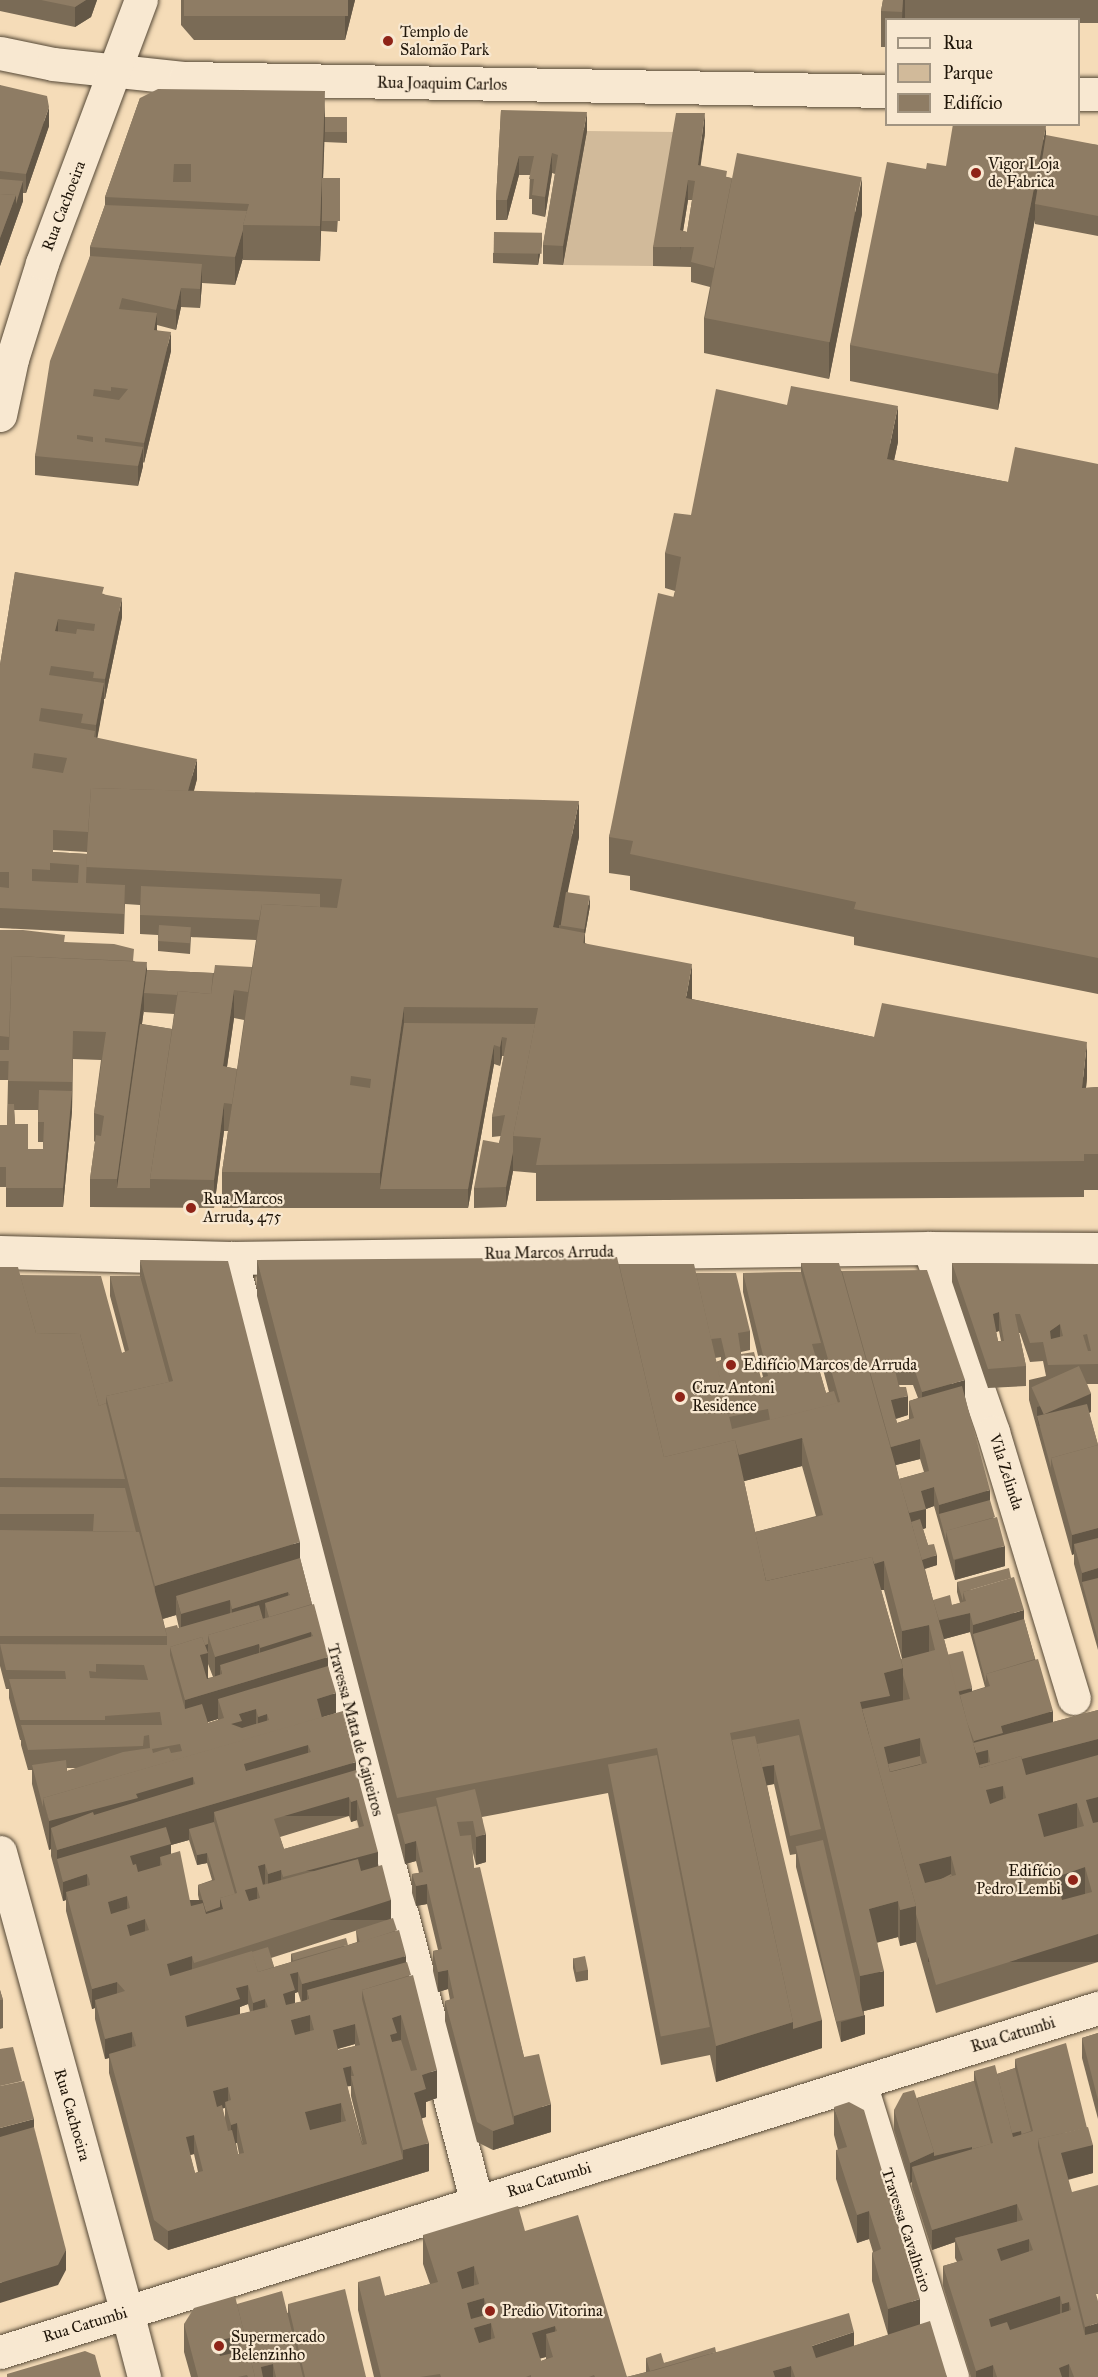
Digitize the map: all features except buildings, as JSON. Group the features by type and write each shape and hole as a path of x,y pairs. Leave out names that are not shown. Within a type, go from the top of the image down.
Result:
{"street":[{"name":"Rua Cachoeira","path":"0,415 12,359 42,263 141,0"},
{"name":"Rua Joaquim Carlos","path":"0,53 114,72 197,78 885,91"},
{"path":"1080,94 1098,94"},
{"name":"Rua Marcos Arruda","path":"0,1252 231,1258 929,1248 1098,1249"},
{"name":"Vila Zelinda","path":"929,1248 993,1432 1074,1698"},
{"name":"Travessa Mata de Cajueiros","path":"231,1258 477,2203"},
{"name":"Rua Cachoeira","path":"0,1852 144,2377"},
{"name":"Rua Catumbi","path":"0,2352 1098,2008"},
{"name":"Travessa Cavalheiro","path":"860,2083 952,2377"}],"green space":[{"path":"587,131 676,132 653,266 563,265"}],"place":[{"name":"Templo de Salomão Park","path":"388,41"},
{"name":"Vigor Loja de Fabrica","path":"976,173"},
{"name":"Rua Marcos Arruda, 475","path":"191,1208"},
{"name":"Edifício Marcos de Arruda","path":"731,1365"},
{"name":"Cruz Antoni Residence","path":"680,1397"},
{"name":"Edifício Pedro Lembi","path":"1073,1880"},
{"name":"Predio Vitorina","path":"490,2311"},
{"name":"Supermercado Belenzinho","path":"219,2346"}]}
